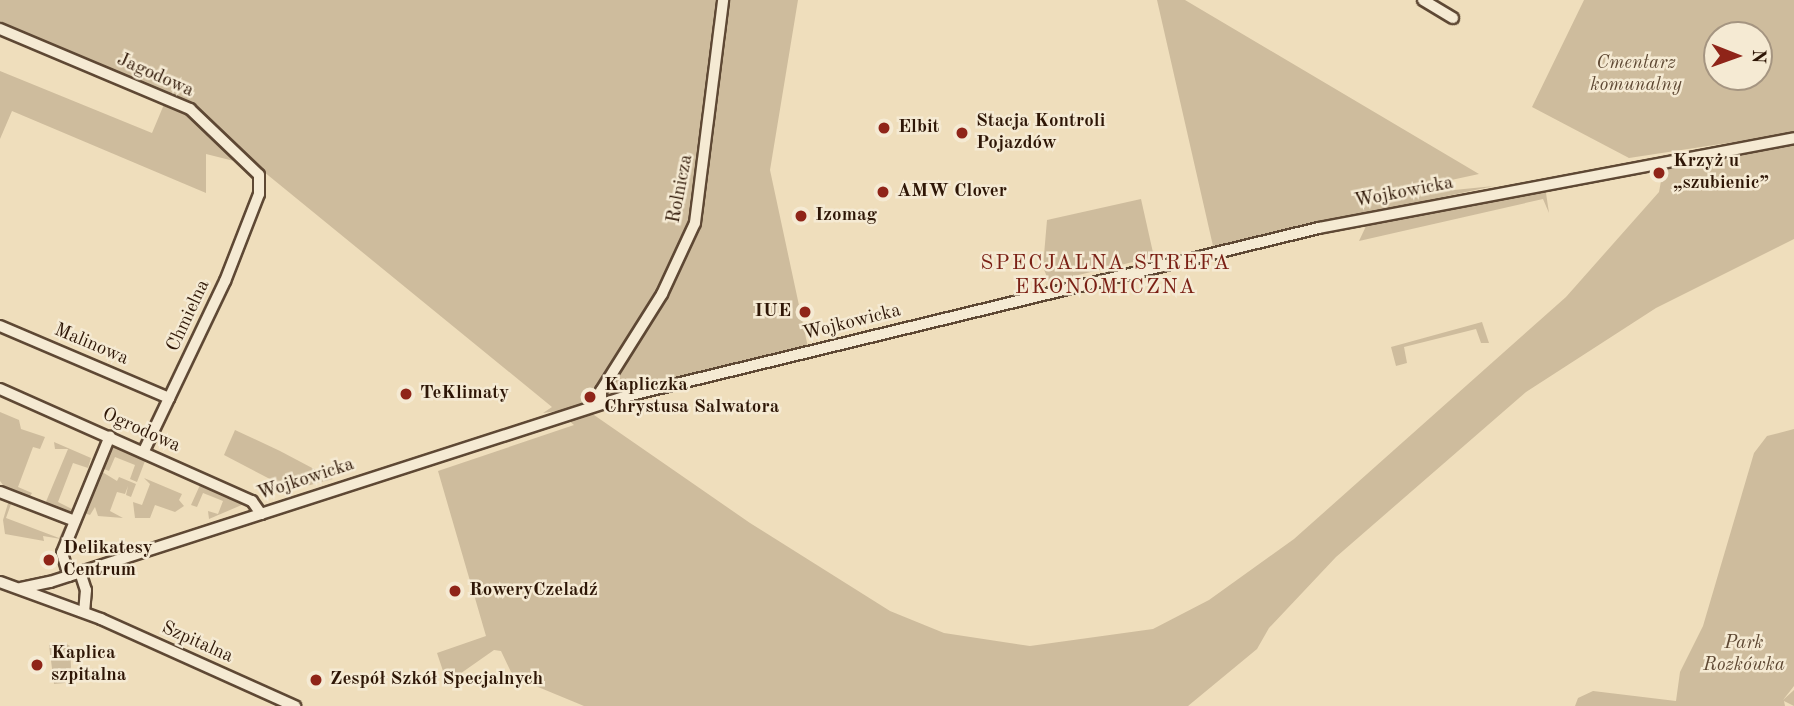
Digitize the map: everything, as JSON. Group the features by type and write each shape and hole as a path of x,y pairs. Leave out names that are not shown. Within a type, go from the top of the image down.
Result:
{"street":[{"name":"Rolnicza","path":"601,404 601,391 662,294 695,223 723,0"},
{"path":"1423,0 1453,18"},
{"name":"Jagodowa","path":"0,29 190,109 255,168 258,194"},
{"name":"Wojkowicka","path":"21,587 50,582 601,404 1319,228 1794,138"},
{"name":"Chmielna","path":"144,451 225,281 258,194"},
{"name":"Malinowa","path":"0,326 169,398"},
{"name":"Ogrodowa","path":"0,389 252,501 261,514"},
{"path":"69,576 62,553 110,436"},
{"path":"0,492 75,521"},
{"path":"80,572 86,590 84,612"},
{"name":"Szpitalna","path":"0,582 21,587 84,612 295,706"},
{"path":"50,582 58,603"}],"green space":[{"path":"0,0 798,0 770,170 809,352 581,406 750,523 890,611 944,633 1030,646 1153,629 1209,600 1294,539 1566,297 1659,192 1663,170 1794,142 1794,239 1656,308 1526,392 1336,557 1269,628 1257,649 1188,706 584,706 526,682 511,672 501,651 494,650 447,683 437,653 486,636 438,471 574,425 557,411 543,413 552,407 258,167 206,154 206,193 12,111 0,139 0,71 152,133 165,102 0,35"},
{"path":"1157,0 1185,0 1479,174 1442,182 1444,191 1494,186 1213,246"},
{"name":"Cmentarz komunalny","path":"1584,0 1794,0 1794,133 1629,158 1532,107"},
{"path":"1539,190 1546,193 1549,213 1543,199 1359,241 1367,224"},
{"path":"1141,199 1154,257 1049,282 1043,267 1047,220"},
{"path":"1482,322 1489,343 1481,343 1476,329 1404,347 1407,363 1396,366 1391,347"},
{"path":"0,412 19,420 21,429 45,437 40,449 33,447 18,487 32,493 29,498 6,489 0,481"},
{"name":"Park Rozkówka","path":"1794,429 1794,686 1783,700 1794,690 1794,706 1784,701 1785,706 1575,706 1578,698 1593,691 1676,701 1680,672 1703,626 1754,453 1767,436"},
{"path":"235,430 333,479 291,490 224,455"},
{"path":"54,442 91,458 88,468 73,463 58,502 72,509 79,499 71,514 45,504 68,449 55,449"},
{"path":"111,445 145,461 137,482 130,479 135,465 115,457 109,471 99,467"},
{"path":"99,470 117,481 119,477 136,484 131,497 126,495 128,486 125,494 117,492 110,511 123,518 98,516 95,507 90,515 84,513 82,508 88,510 99,480 94,477"},
{"path":"144,478 182,494 179,500 184,506 175,512 155,505 150,518 135,518 133,502 142,505 150,484"},
{"path":"200,485 244,504 209,519 208,511 218,514 223,501 203,493 197,507 191,505"},
{"path":"9,500 21,504 11,504 6,518 59,538 65,525 59,518 66,522 61,539 43,536 44,541 5,534 3,520"},
{"path":"65,643 70,646 71,667 65,683 54,684 49,645"}],"place":[{"name":"Elbit","path":"884,128"},
{"name":"Stacja Kontroli Pojazdów","path":"962,133"},
{"name":"Krzyż u „szubienic”","path":"1659,173"},
{"name":"AMW Clover","path":"883,192"},
{"name":"Izomag","path":"801,216"},
{"name":"IUE","path":"805,312"},
{"name":"TeKlimaty","path":"406,394"},
{"name":"Kapliczka Chrystusa Salwatora","path":"590,397"},
{"name":"Delikatesy Centrum","path":"49,560"},
{"name":"RoweryCzeladź","path":"455,591"},
{"name":"Kaplica szpitalna","path":"37,665"},
{"name":"Zespół Szkół Specjalnych","path":"316,680"}],"district":[{"name":"SPECJALNA STREFA EKONOMICZNA","path":"1106,276"}]}
